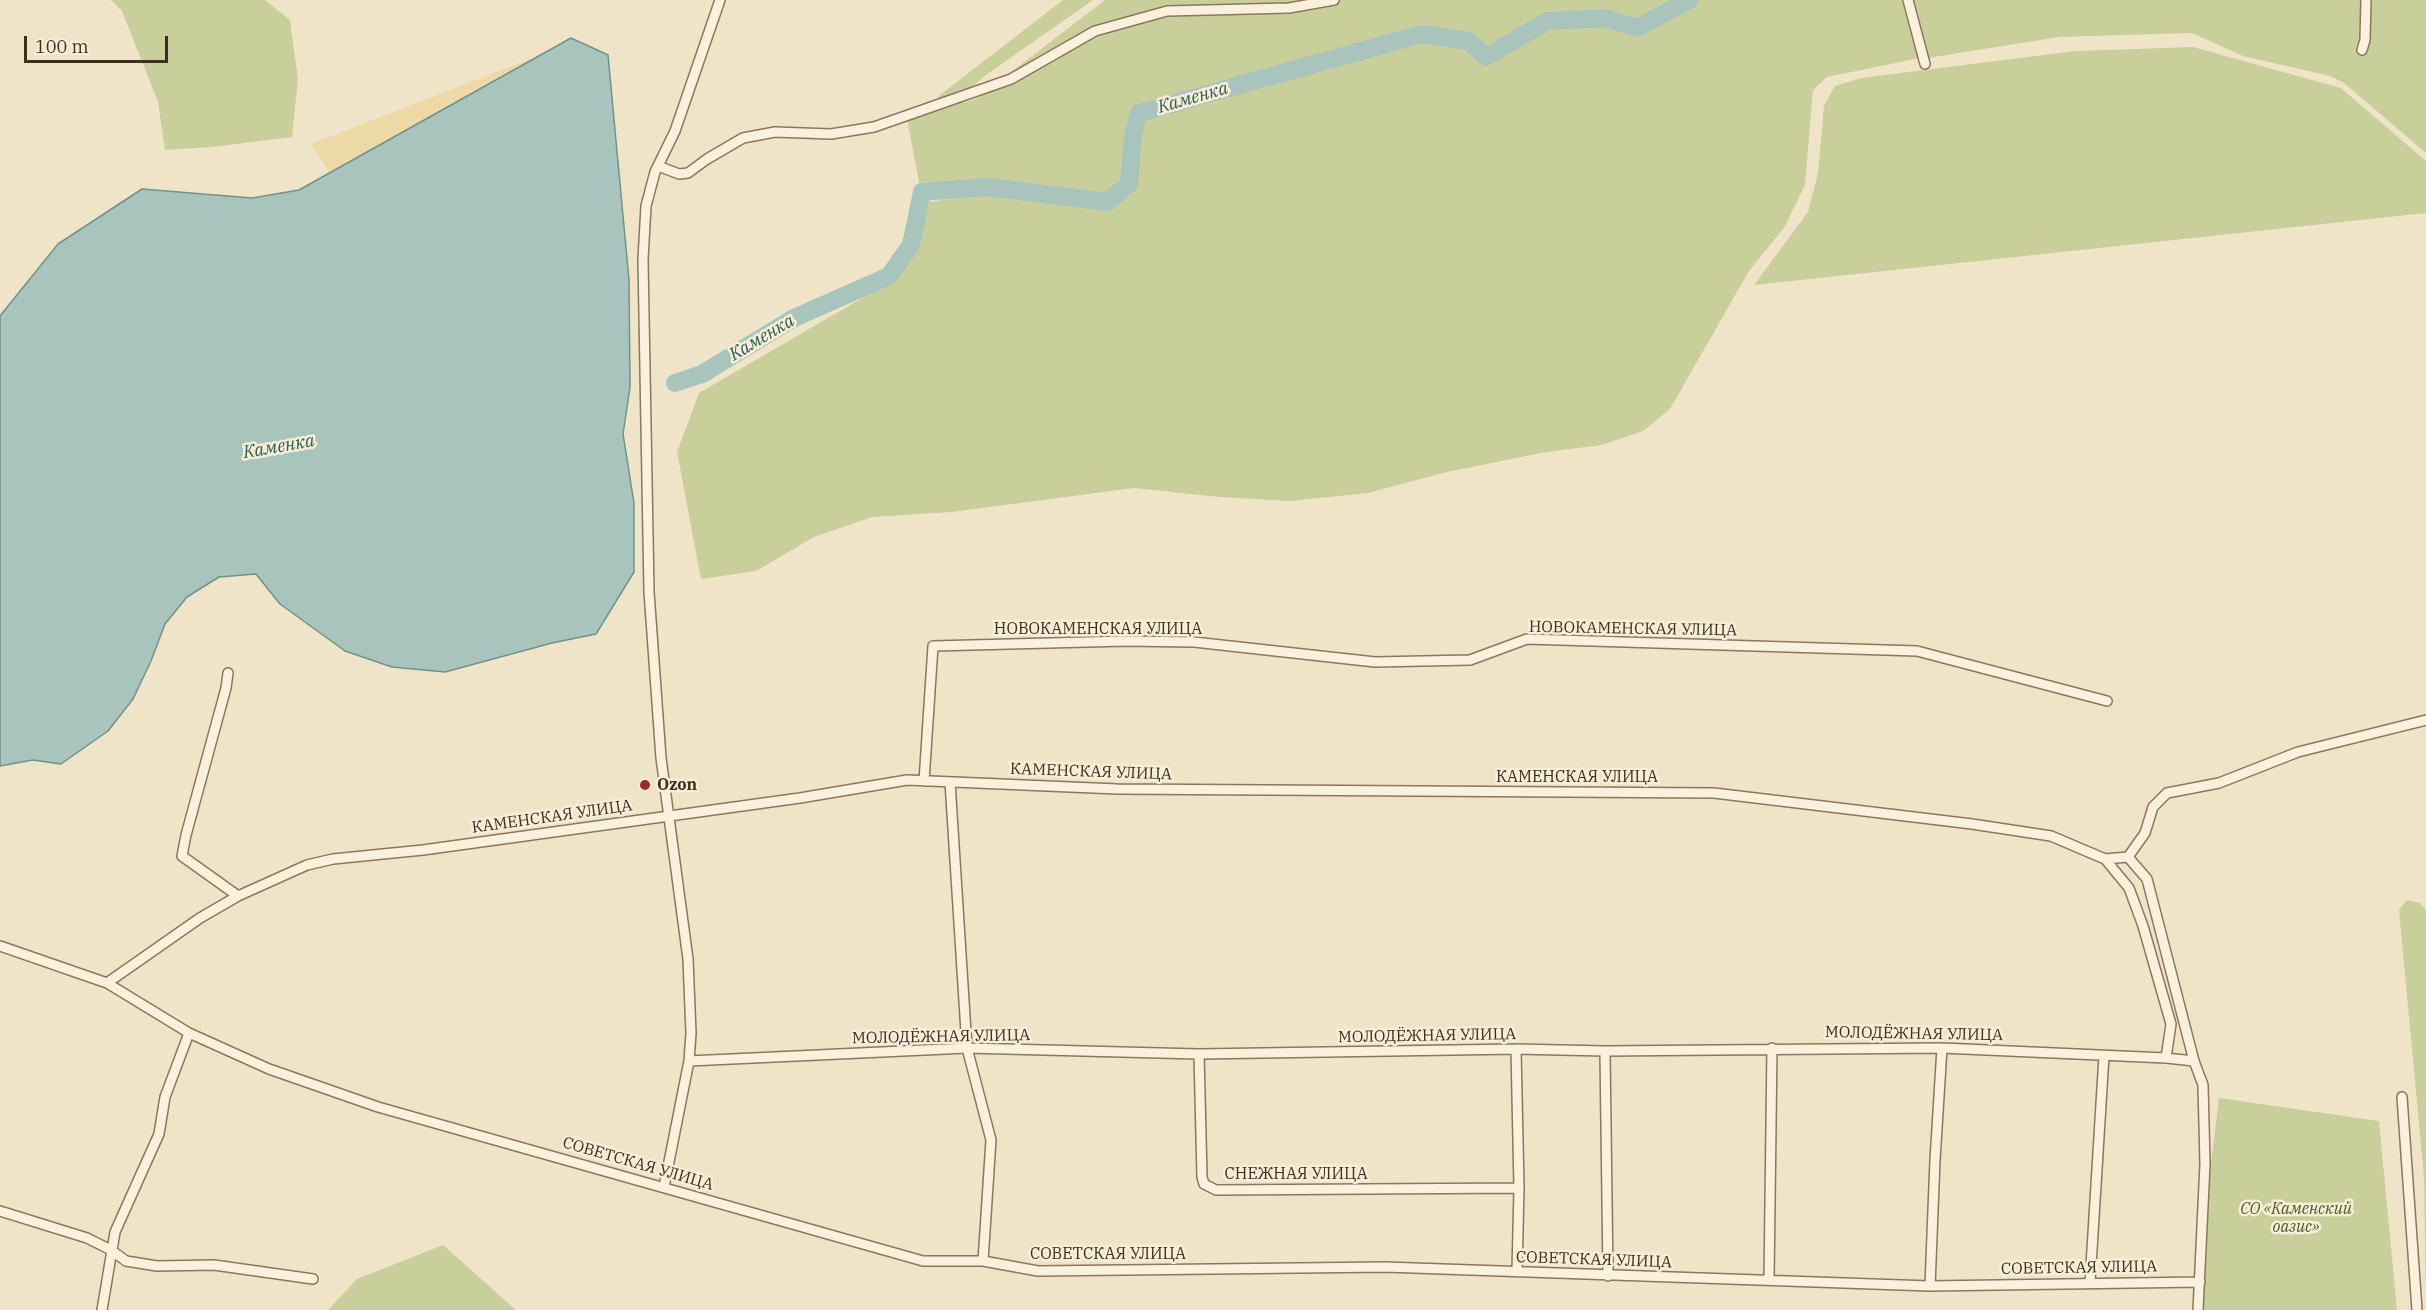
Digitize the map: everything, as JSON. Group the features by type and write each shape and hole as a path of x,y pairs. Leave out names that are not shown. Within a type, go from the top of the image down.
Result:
{"street":[{"path":"664,1187 689,1061 691,1033 688,959 661,758 649,591 643,258 646,206 658,166 675,131 720,0"},
{"path":"658,166 679,174 688,173 743,138 776,132 831,134 874,127 1011,79 1095,32 1167,11 1289,8 1334,0"},
{"path":"1908,0 1925,64"},
{"path":"2362,50 2365,40 2366,0"},
{"name":"НОВОКАМЕНСКАЯ УЛИЦА","path":"924,781 933,646 1114,641 1194,642 1375,662 1470,660 1527,639 1917,651 2106,701"},
{"path":"228,673 182,856 238,896"},
{"path":"2105,859 2128,857 2145,833 2153,807 2166,793 2220,783 2298,752 2426,720"},
{"name":"КАМЕНСКАЯ УЛИЦА","path":"107,983 200,918 238,896 307,865 333,859 423,850 801,798 907,780 1117,789 1714,793 1972,824 2051,836 2105,859"},
{"path":"950,782 967,1048 970,1068 991,1140 983,1260"},
{"path":"2128,857 2147,879 2194,1061 2203,1085 2205,1164 2198,1310"},
{"path":"2105,859 2129,888 2143,926 2171,1024 2166,1058"},
{"name":"СОВЕТСКАЯ УЛИЦА","path":"0,946 107,983 189,1033 269,1069 378,1107 923,1260 983,1260 1038,1271 1385,1267 1930,1286 2200,1282"},
{"path":"102,1310 115,1232 159,1134 165,1097 189,1033"},
{"name":"МОЛОДЁЖНАЯ УЛИЦА","path":"689,1061 967,1048 1199,1054 1516,1049 1605,1051 1942,1048 2194,1061"},
{"path":"1769,1280 1772,1048"},
{"path":"1930,1286 1942,1048"},
{"path":"1516,1049 1519,1188 1517,1272"},
{"path":"1605,1051 1608,1276"},
{"name":"СНЕЖНАЯ УЛИЦА","path":"1199,1054 1202,1177 1204,1184 1216,1190 1519,1188"},
{"path":"2090,1282 2104,1056"},
{"path":"2402,1097 2417,1310"},
{"path":"0,1211 87,1238 111,1250 126,1261 157,1266 214,1265 313,1279"}],"green space":[{"path":"111,0 265,0 290,20 298,79 292,137 212,147 165,150 158,102 122,11"},
{"path":"1063,0 1093,0 986,75 960,97 963,103 976,99 1105,0 1678,0 1638,22 1603,12 1547,16 1488,52 1470,37 1424,29 1138,109 1127,132 1123,180 1104,196 985,181 920,188 907,118 928,112 940,95"},
{"path":"1695,0 1904,0 1920,58 1827,77 1813,90 1805,185 1784,228 1749,271 1670,409 1643,431 1602,445 1546,452 1447,472 1368,493 1290,501 1219,497 1134,488 952,512 872,517 814,537 756,571 701,579 677,452 699,393 864,297 892,284 918,247 929,202 988,193 1107,211 1136,186 1138,136 1144,117 1421,39 1465,46 1487,63 1546,25 1604,21 1637,32"},
{"path":"1912,0 2426,0 2426,153 2344,83 2330,76 2243,56 2192,33 2059,37 1928,58"},
{"path":"2193,47 2341,88 2426,161 2426,213 1754,285 1808,212 1818,173 1824,106 1835,86 1861,78 2075,51"},
{"path":"2407,900 2420,903 2426,910 2426,1310 2424,1177 2399,910"},
{"name":"СО «Каменский оазис»","path":"2219,1098 2379,1121 2397,1310 2193,1310"},
{"path":"443,1245 516,1310 328,1310 357,1279"}],"sand":[{"path":"571,38 339,188 311,144 543,54"}],"water":[{"path":"571,38 608,55 629,280 630,387 623,434 634,503 634,572 596,634 552,643 445,672 392,667 345,651 280,604 256,574 219,577 187,597 165,624 133,699 108,731 61,764 33,760 0,766 0,316 58,244 142,189 252,198 299,190"}],"waterway":[{"name":"Каменка","path":"675,383 702,374 794,318 889,276 911,245 922,192 988,187 1107,202 1129,184 1133,135 1139,113 1422,34 1469,41 1486,57 1547,21 1605,18 1637,28 1689,0"}],"place":[{"name":"Ozon","path":"645,785"}]}
